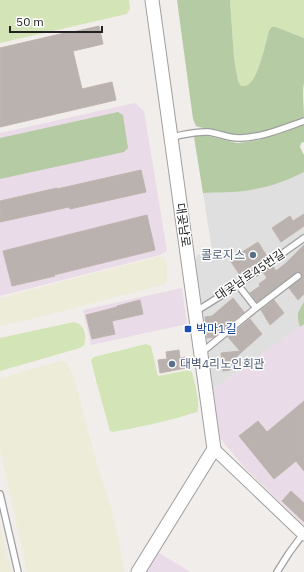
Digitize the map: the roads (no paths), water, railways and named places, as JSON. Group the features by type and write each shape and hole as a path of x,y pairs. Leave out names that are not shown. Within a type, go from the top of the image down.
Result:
{"street":[{"name":"대곶남로","path":"152,0 214,450"},
{"path":"138,572 214,450 303,534"}],"lane":[{"path":"171,137 199,132 215,133 229,138 252,137 264,135 304,121"},
{"name":"대곶남로45번길","path":"195,312 238,285 304,238"},
{"path":"200,354 298,276"},
{"path":"238,285 256,308"},
{"path":"0,494 18,572"},
{"path":"277,572 303,534"}],"place":[{"name":"콜로지스","path":"253,255"},
{"name":"박마1길","path":"188,329"},
{"name":"대벽4리노인회관","path":"172,364"}]}
